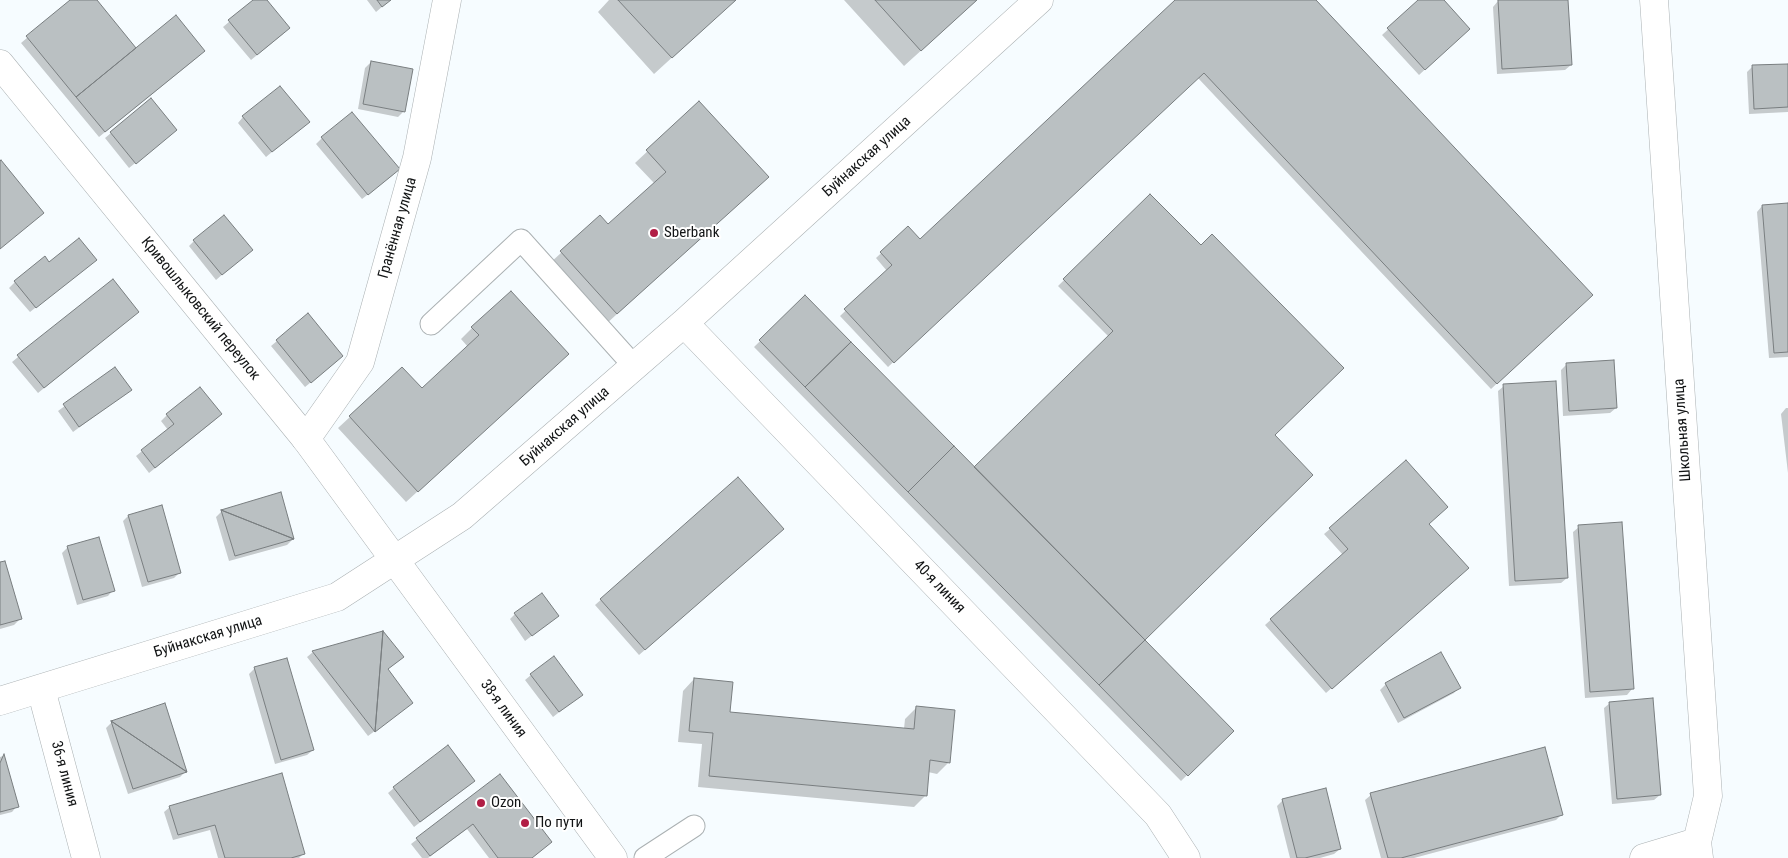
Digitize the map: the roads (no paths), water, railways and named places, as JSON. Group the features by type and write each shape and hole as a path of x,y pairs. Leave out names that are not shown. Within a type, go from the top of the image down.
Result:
{"street":[{"name":"Гранённая улица","path":"306,439 360,362 417,158 447,0"},
{"name":"Буйнакская улица","path":"0,701 337,598 462,516 684,323 1039,0"},
{"name":"Школьная улица","path":"1654,0 1708,796 1698,850"},
{"name":"Кривошлыковский переулок","path":"0,64 306,439 394,560"},
{"name":"40-я линия","path":"684,323 1158,815 1186,858"},
{"name":"38-я линия","path":"394,560 613,858"},
{"name":"36-я линия","path":"41,689 86,858"},
{"path":"1644,858 1698,850"}],"lane":[{"path":"431,324 521,240 634,366"},
{"path":"645,858 694,826"}],"place":[{"name":"Sberbank","path":"654,233"},
{"name":"Ozon","path":"481,803"},
{"name":"По пути","path":"525,823"}]}
